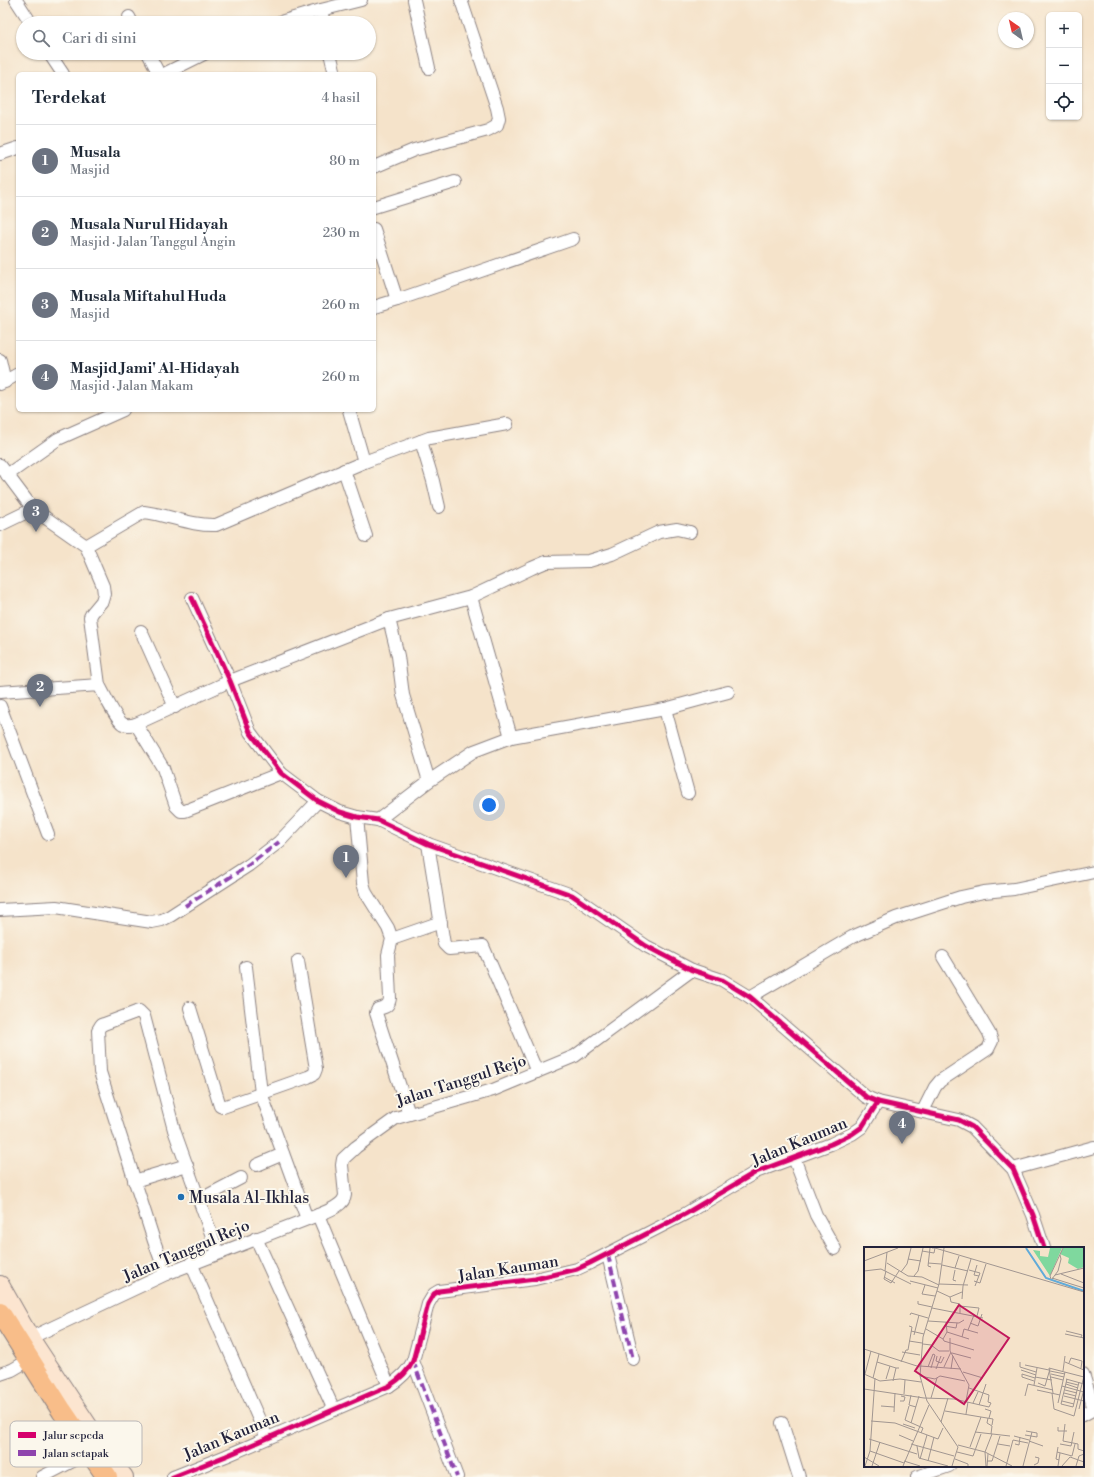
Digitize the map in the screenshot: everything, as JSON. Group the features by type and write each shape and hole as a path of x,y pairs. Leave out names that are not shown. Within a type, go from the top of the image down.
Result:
{"main road":[{"path":"0,1285 30,1338 85,1421"},
{"path":"0,1314 69,1421"},
{"path":"101,1467 108,1477"},
{"path":"116,1467 124,1477"}],"street":[{"path":"301,16 361,0"},
{"path":"414,0 429,68"},
{"path":"376,165 414,150 488,130 497,125 499,118 497,108 461,0"},
{"path":"20,1 27,16"},
{"path":"321,10 322,16"},
{"path":"54,60 62,72"},
{"path":"152,60 158,72"},
{"path":"168,72 192,60"},
{"path":"332,60 335,72"},
{"path":"0,154 16,149"},
{"path":"376,206 454,182"},
{"path":"376,235 397,300"},
{"path":"376,306 574,239"},
{"path":"0,360 2,383 16,375"},
{"path":"118,412 58,439 4,470 34,509 86,546 103,586 104,594 102,601 90,617 99,685 118,719 123,724 136,724 230,681 389,619 471,597 546,562 589,561 612,554 659,532 677,529 690,532"},
{"path":"350,412 364,462"},
{"path":"86,546 144,512 194,524 216,525 344,470 429,438 507,424"},
{"path":"421,442 439,507"},
{"path":"344,470 366,536"},
{"path":"0,525 34,509"},
{"path":"471,597 511,737"},
{"path":"192,598 230,681 250,732 281,772 318,801 340,812 357,817 378,820 428,844 572,895 646,946 692,970 722,980 750,997 866,1097 878,1102 959,1120 972,1127 1013,1169 1033,1215 1044,1247"},
{"path":"389,619 398,656 403,695 429,781"},
{"path":"141,631 175,707"},
{"path":"0,692 99,685"},
{"path":"378,820 429,781 474,752 511,737 665,709 728,692"},
{"path":"0,706 48,834"},
{"path":"665,709 688,793"},
{"path":"136,724 163,768 176,806 181,811 185,811 281,772"},
{"path":"0,910 56,907 152,922 166,918 249,865 279,842 318,801"},
{"path":"357,817 363,883 366,893 388,928 392,939 388,955 389,1004 386,1007 378,1009 376,1014 409,1114"},
{"path":"428,844 444,944 449,949 482,945 537,1072"},
{"path":"750,997 852,937 896,918 961,897 1094,872"},
{"path":"392,939 440,922"},
{"path":"922,1111 935,1087 940,1081 988,1049 992,1041 989,1033 943,957"},
{"path":"190,1008 218,1104 223,1106 308,1077 314,1074 316,1069 298,961"},
{"path":"246,967 261,1093 283,1154 389,1386"},
{"name":"Jalan Tanggul Rejo","path":"30,1338 191,1263 312,1217 339,1205 345,1199 342,1165 343,1159 396,1118 493,1090 575,1056 692,970"},
{"path":"166,1274 134,1181 100,1072 98,1030 101,1025 139,1011 144,1016 174,1130 218,1253"},
{"name":"Jalan Kauman","path":"173,1477 226,1456 389,1386 404,1374 413,1361 428,1304 434,1294 439,1291 535,1279 577,1269 608,1255 685,1214 756,1172 831,1144 852,1134 862,1127 878,1102"},
{"path":"1013,1169 1094,1147"},
{"path":"257,1165 283,1154"},
{"path":"794,1158 816,1215 835,1249"},
{"path":"134,1181 187,1165"},
{"path":"199,1200 241,1178"},
{"path":"256,1238 334,1410"},
{"path":"608,1255 634,1359"},
{"path":"191,1263 267,1438"},
{"path":"0,1374 12,1370 29,1360"},
{"path":"413,1361 457,1477"},
{"path":"1084,1377 1094,1409 1084,1414"},
{"path":"782,1423 798,1477"},
{"path":"42,1477 61,1467"},
{"path":"917,1477 946,1467"}],"marked path":[{"path":"185,906 249,865 279,842"},
{"path":"608,1255 633,1359"},
{"path":"413,1361 457,1477"}],"cycle path":[{"path":"192,598 230,681 250,732 281,773 318,801 340,812 357,817 378,820 428,844 572,895 646,946 692,970 722,980 750,997 866,1097 878,1102 959,1120 972,1127 1013,1169 1033,1215 1044,1247"},
{"path":"173,1477 226,1456 389,1386 400,1378 411,1365 428,1304 434,1294 439,1291 535,1279 577,1269 685,1214 756,1172 831,1144 852,1134 862,1127 878,1102"}],"place":[{"name":"Musala Miftahul Huda","path":"36,532"},
{"name":"Musala Nurul Hidayah","path":"40,707"},
{"name":"Musala","path":"346,878"},
{"name":"Masjid Jami' Al-Hidayah","path":"902,1144"},
{"name":"Musala Al-Ikhlas","path":"181,1197"}]}
